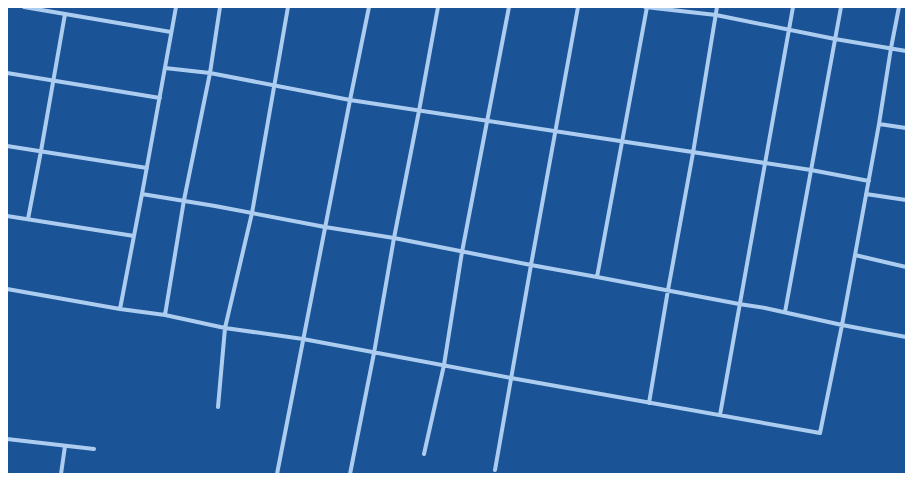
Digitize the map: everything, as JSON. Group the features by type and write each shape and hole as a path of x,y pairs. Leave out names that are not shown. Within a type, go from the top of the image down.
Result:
{"street":[{"path":"24,7 171,32"},
{"path":"120,309 176,7"},
{"path":"165,315 184,200 210,73 220,7"},
{"path":"218,407 225,328 252,213 288,7"},
{"path":"277,474 350,100 370,7"},
{"path":"350,474 438,7"},
{"path":"424,454 444,365 462,252 509,7"},
{"path":"495,470 510,378 578,7"},
{"path":"597,277 623,142 646,7 716,15 835,39 906,51"},
{"path":"649,403 717,7"},
{"path":"720,415 793,7"},
{"path":"785,312 841,7"},
{"path":"7,289 120,309 165,315 225,328 303,339 510,378 820,433 842,325 899,7"},
{"path":"28,219 64,14"},
{"path":"165,68 210,73 350,100 811,170 868,181"},
{"path":"7,73 160,98"},
{"path":"879,124 906,128"},
{"path":"7,146 147,168"},
{"path":"142,194 184,200 325,227 394,238 765,308 906,337"},
{"path":"866,194 906,200"},
{"path":"7,216 134,236"},
{"path":"854,255 906,267"},
{"path":"7,440 94,449"},
{"path":"61,474 65,446"}]}
